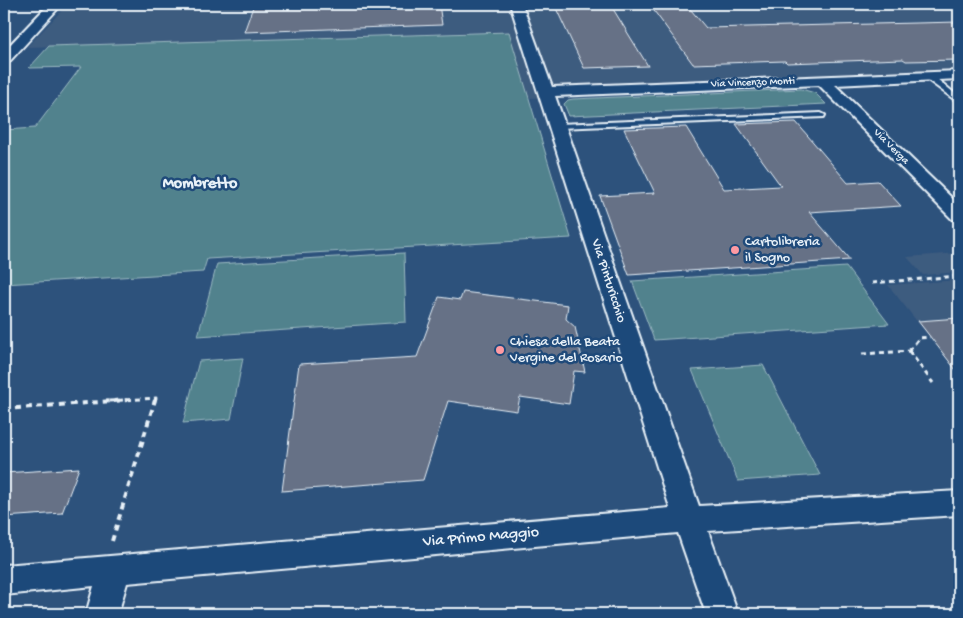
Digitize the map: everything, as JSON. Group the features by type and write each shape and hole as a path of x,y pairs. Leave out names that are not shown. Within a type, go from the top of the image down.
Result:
{"street":[{"path":"4,59 56,4"},
{"name":"Via Pinturicchio","path":"516,4 559,126 603,267 688,519 722,614"},
{"name":"Via Vincenzo Monti","path":"547,92 959,74"},
{"name":"Via Verga","path":"822,80 959,215"},
{"name":"Via Primo Maggio","path":"4,580 688,519 959,503"},
{"path":"102,614 108,572"}],"lane":[{"path":"928,76 959,100"},
{"path":"559,126 821,115"}],"path":[{"path":"872,283 959,276"},
{"path":"862,354 909,351 919,338 930,336"},
{"path":"909,351 933,383"},
{"path":"4,408 156,398 108,572"}],"shaded area":[{"path":"68,4 959,4 959,81 529,98 508,32 27,47"},
{"path":"959,253 959,272 923,275 907,257"},
{"path":"959,280 959,374 888,285"}],"green space":[{"path":"509,32 571,238 207,259 203,272 4,284 4,130 35,128 81,67 29,68 49,46"},
{"path":"801,89 815,93 826,104 569,116 564,104 568,100 573,99"},
{"path":"404,253 406,322 198,336 217,264"},
{"path":"846,267 889,324 654,340 632,281"},
{"path":"243,358 231,419 183,423 199,361"},
{"path":"763,365 820,475 738,481 692,370"}],"building":[{"path":"254,4 439,4 442,25 244,32"},
{"path":"554,4 610,4 648,66 584,68"},
{"path":"649,4 686,4 706,28 959,22 959,60 906,61 903,59 693,64"},
{"path":"796,122 848,183 878,181 901,206 809,212 850,260 629,275 600,196 655,193 624,129 686,127 724,189 781,186 736,124"},
{"path":"463,292 568,305 566,319 575,327 585,372 574,371 569,404 520,397 517,411 448,401 423,480 282,491 299,364 417,357 439,297 460,300"},
{"path":"959,318 959,374 918,321"},
{"path":"79,468 62,513 4,517 4,473"}],"place":[{"name":"Cartolibreria il Sogno","path":"735,250"},
{"name":"Chiesa della Beata Vergine del Rosario","path":"500,350"}],"district":[{"name":"Mombretto","path":"200,184"}]}
